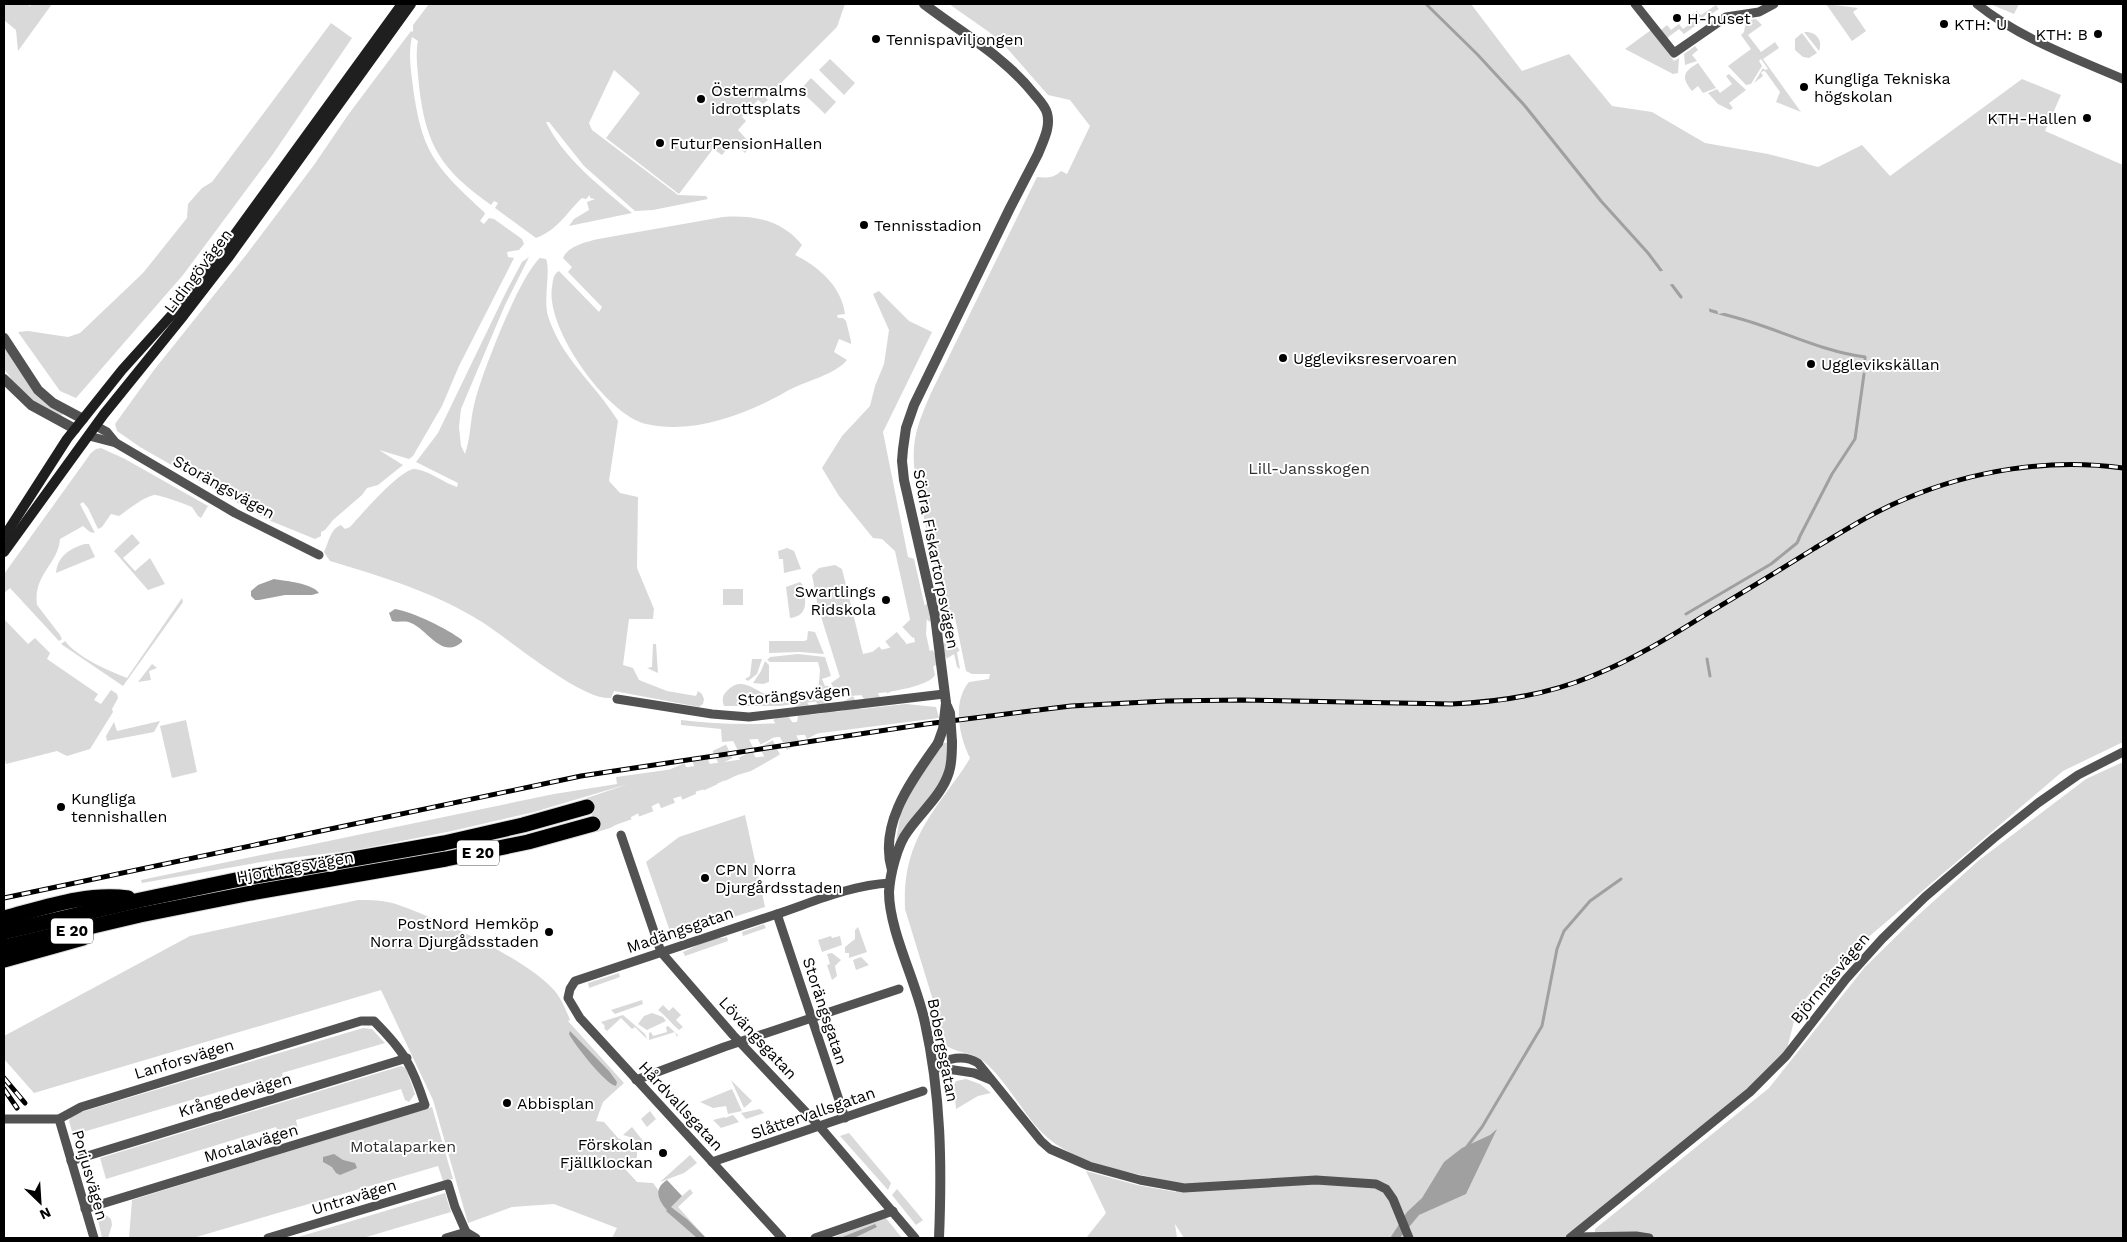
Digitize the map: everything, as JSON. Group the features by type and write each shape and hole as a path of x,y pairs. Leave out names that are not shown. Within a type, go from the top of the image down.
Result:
{"highway":[{"name":"Hjorthagsvägen","path":"4,947 250,877 444,843 523,825 587,807"},
{"name":"Hjorthagsvägen","path":"4,932 140,907 251,893 446,859 528,842 593,824"},
{"path":"4,918 98,897 119,896 140,907"},
{"path":"4,960 81,939 140,907"}],"main road":[{"name":"Lidingövägen","path":"4,537 75,429 122,370 195,289 402,4"},
{"name":"Lidingövägen","path":"4,552 96,426 203,291 411,4"},
{"path":"83,419 96,426"},
{"path":"75,429 89,436"}],"street":[{"name":"Södra Fiskartorpsvägen","path":"924,4 955,24 1007,64 1042,104 1047,112 1048,122 1046,135 1038,154 970,288 914,406 906,428 902,461 904,480 934,616 945,699"},
{"path":"1635,4 1674,53 1726,17 1759,12 1774,4"},
{"path":"1977,4 1987,12 2038,42 2123,79"},
{"path":"4,333 4,338 38,390 53,403 83,419"},
{"path":"4,379 31,405 75,429"},
{"name":"Storängsvägen","path":"96,426 107,432 116,443"},
{"name":"Storängsvägen","path":"89,436 116,443 235,513 319,555"},
{"name":"Storängsvägen","path":"617,699 712,714 749,717 945,699"},
{"name":"Bobergsgatan","path":"939,1238 940,1116 934,1067 925,1022 891,909 890,883 892,871 907,831 944,784 949,771 952,742 950,714 945,699"},
{"name":"Bobergsgatan","path":"892,871 890,841 897,811 904,793 938,743 943,729 945,699"},
{"name":"Björnnäsvägen","path":"1571,1237 1750,1092 1786,1056 1846,979 1882,939 1925,897 2038,803 2078,775 2123,752"},
{"name":"Lövängsgatan","path":"621,835 661,952 740,1042 820,1127 914,1238"},
{"name":"Madängsgatan","path":"570,989 575,981 839,892 890,883"},
{"name":"Storängsgatan","path":"777,914 845,1118"},
{"name":"Hårdvallsgatan","path":"570,989 568,998 580,1018 782,1238"},
{"path":"636,1080 652,1072 899,989"},
{"name":"Lanforsvägen","path":"4,1119 59,1119 71,1111 109,1098 362,1021 374,1021 395,1042 407,1058"},
{"name":"Motalavägen","path":"85,1209 425,1105 407,1058"},
{"name":"Krångedevägen","path":"71,1161 407,1058"},
{"path":"934,1067 942,1061 953,1058 971,1059 978,1063 1032,1130 1050,1149 1089,1166 1140,1180 1184,1188 1316,1180 1376,1184 1386,1189 1393,1199 1409,1237"},
{"path":"934,1067 974,1073 991,1080"},
{"name":"Slåttervallsgatan","path":"712,1162 923,1092"},
{"name":"Porjusvägen","path":"59,1119 94,1238"},
{"name":"Untravägen","path":"268,1238 448,1184 455,1207 466,1232"},
{"path":"815,1238 893,1211"},
{"path":"446,1238 466,1232 476,1238"},
{"path":"1571,1237 1636,1236 1649,1238"}],"green space":[{"path":"4,4 26,4 30,6 32,4 52,4 18,51 16,30 4,20"},
{"path":"429,4 845,4 837,27 766,98 768,100 763,104 758,100 742,117 746,121 738,130 752,145 745,153 733,142 722,155 713,149 679,194 606,138 640,93 614,70 589,123 592,130 678,195 706,196 708,199 653,210 635,211 584,166 549,122 546,122 563,148 584,172 632,213 569,226 574,219 589,210 587,202 595,199 590,198 590,195 586,199 582,198 561,221 544,235 536,238 495,208 498,203 494,201 491,205 474,192 460,180 439,155 426,125 419,86 417,64 418,41 412,37 410,62 417,110 421,128 434,158 454,183 484,212 485,214 480,221 484,224 489,218 494,219 522,239 524,244 519,250 507,252 508,257 514,258 459,366 442,406 413,456 409,459 379,450 403,465 378,485 367,488 362,495 321,532 321,536 315,539 266,519 140,447 117,431 115,424 154,370 246,255 314,165 348,115 411,31 413,32 413,25"},
{"name":"Lill-Jansskogen","path":"949,4 1471,4 1522,71 1569,54 1612,106 1652,112 1705,143 1768,154 1818,167 1862,145 1890,176 2022,79 2061,95 2045,131 2123,165 2123,742 2063,771 1831,969 1797,1009 1787,1049 1750,1089 1564,1238 1400,1238 1402,1235 1398,1226 1390,1238 1184,1238 1175,1224 1177,1238 1086,1238 1106,1213 1086,1171 1137,1185 1176,1192 1174,1182 1118,1170 1081,1158 1064,1149 1048,1138 1035,1125 989,1066 978,1057 947,1046 905,909 906,876 914,847 927,821 970,758 960,730 960,699 969,682 989,679 990,674 972,674 966,671 955,618 951,620 960,669 957,667 916,482 914,446 918,426 931,393 1037,177 1050,177 1061,171 1067,174 1090,126 1070,100 1048,95 1006,47 989,32"},
{"path":"1826,4 1858,8 1853,12 1866,31 1852,41"},
{"path":"1990,4 2019,4 2014,14"},
{"path":"1716,5 1719,9 1711,14 1709,12 1701,19 1702,21 1684,34 1679,29 1667,38 1661,30 1667,25 1671,30 1679,24 1683,29 1695,20 1691,15 1697,11 1701,15"},
{"path":"1756,19 1762,25 1748,35 1761,52 1775,42 1779,48 1763,59 1801,112 1776,102 1780,92 1765,71 1761,72 1763,76 1754,83 1763,68 1765,70 1768,69 1761,59 1759,61 1762,66 1751,84 1746,85 1728,66 1751,49 1741,35 1744,32 1746,21"},
{"path":"331,23 352,38 273,154 183,275 76,398 60,391 18,332 28,331 68,337 80,333 143,273 187,218 188,204 202,188 212,182"},
{"path":"1651,30 1674,61 1679,58 1678,73 1673,74 1625,49"},
{"path":"1804,32 1812,33 1818,37 1820,43 1819,51"},
{"path":"1802,33 1817,53 1809,58 1803,57 1795,50 1795,39"},
{"path":"1695,46 1698,50 1692,55 1697,61 1685,65 1684,54"},
{"path":"830,59 855,83 844,95 819,70"},
{"path":"1698,63 1716,88 1703,93 1698,86 1692,91 1688,86 1685,75 1689,69"},
{"path":"1729,74 1746,90 1729,103 1733,108 1730,110 1718,104 1708,93 1717,89 1720,93 1732,84 1726,76"},
{"path":"811,78 836,102 825,114 800,90"},
{"path":"723,217 746,217 767,221 786,230 802,245 795,255 812,265 828,278 843,304 845,314 837,315 838,318 843,318 846,321 851,344 839,339 834,352 847,360 827,374 794,387 738,414 719,420 682,427 646,424 630,417 614,405 597,388 568,346 558,324 552,304 554,278 559,271 599,312 602,307 568,272 572,267 563,258 569,250 598,239"},
{"path":"529,257 505,305 461,409 459,427 461,446 465,454 473,408 479,388 512,303 532,268 540,258 546,259 548,271 547,309 554,332 570,359 618,421 609,481 620,493 638,497 637,568 654,609 653,619 629,619 623,665 633,668 639,680 667,691 696,696 698,691 704,699 703,704 699,707 614,691 611,698 598,696 582,690 546,668 494,630 464,611 408,586 330,561 324,552 330,536 337,527 341,525 345,529 350,527 381,493 400,476 409,471 420,470 457,487 458,483 416,462 438,433 507,290 522,262"},
{"path":"879,291 909,321 932,332 883,432 908,557 914,559 927,616 926,634 935,675 930,680 910,688 852,696 843,687 818,607 812,575 819,568 835,565 842,569 863,654 915,642 895,551 882,539 873,538 839,496 822,468 842,436 870,406 875,386 884,364 889,330 873,294"},
{"path":"4,345 63,414 61,416 35,402 13,381 4,369"},
{"path":"101,448 125,459 208,506 201,518 192,507 156,495 149,496 119,516 111,514 102,527 98,529 88,508 83,502 80,504 95,533 90,532 83,526 60,539 55,556 42,577 37,594 37,605 60,635 62,639 59,641 10,588 4,593 4,574 91,453"},
{"path":"132,534 140,543 123,558 135,571 150,558 165,584 148,590 114,551"},
{"path":"85,544 89,544 95,557 56,573 59,562 65,554"},
{"path":"787,548 794,551 801,569 784,573 783,559 779,559 778,551"},
{"path":"800,582 803,585 805,606 800,614 790,618 786,587"},
{"path":"723,589 743,589 743,605 723,605"},
{"path":"182,598 183,602 123,686 61,644 65,641 85,658 127,678"},
{"path":"4,619 28,644 35,638 50,653 47,659 98,694 94,700 101,704 111,690 117,694 118,698 112,709 113,712 90,749 67,756 57,751 6,764 4,756"},
{"path":"808,631 815,632 824,654 800,652 769,653 769,641 804,641 807,640"},
{"path":"653,644 656,644 658,673 647,668 652,667"},
{"path":"798,654 825,657 831,676 822,679 825,686 833,686 830,689 832,694 834,694 833,698 779,706 724,706 723,699 725,694 738,684 749,686 765,694 777,697 818,694 820,670 818,662 770,662 767,660 770,657"},
{"path":"752,659 762,659 757,674 748,681 745,679 750,676"},
{"path":"765,661 769,665 769,682 763,684 753,683 761,671"},
{"path":"152,664 157,668 149,671 151,680 138,682"},
{"path":"906,704 936,707 939,718 813,734 722,742 721,729 681,725 681,720 739,724 797,722 798,716"},
{"path":"186,720 197,772 172,778 160,726"},
{"path":"160,721 154,732 107,741 106,736 114,722 117,731"},
{"path":"955,742 941,784 896,841 901,810 910,790 942,743"},
{"path":"781,754 751,771 734,776 708,788 658,803 610,828 597,832 587,798 628,784 534,812 356,850 273,860 142,883 141,880 554,794 617,784 616,777"},
{"path":"2123,762 2123,1238 1630,1238 1595,1233 1595,1229 1769,1088 1865,967 1978,861 2086,779"},
{"name":"CPN Norra Djurgårdsstaden","path":"745,815 765,907 672,937 646,862 679,837"},
{"path":"358,900 396,904 480,940 523,965 554,990 565,1008 570,1020 568,1021 624,1083 603,1102 596,1121 604,1122 618,1138 637,1148 637,1157 625,1169 637,1182 653,1183 664,1198 674,1203 690,1189 693,1193 678,1207 706,1238 612,1238 617,1228 554,1204 512,1207 468,1223 433,1100 381,990 34,1093 4,1059 4,1036 190,936"},
{"path":"764,924 766,928 743,936 742,932"},
{"path":"858,927 867,952 849,958 849,953 845,953 845,947 855,939 855,930"},
{"path":"831,936 832,938 840,936 842,945 822,952 818,940"},
{"path":"727,937 728,941 685,956 683,952 710,939"},
{"path":"832,953 841,960 835,966 837,976 832,980 827,965 830,964 827,954"},
{"path":"861,957 869,965 856,970 853,960"},
{"path":"619,973 620,977 589,988 588,983"},
{"path":"642,1000 643,1004 615,1014 611,1010"},
{"path":"663,1005 669,1011 673,1007 681,1015 676,1020 683,1027 679,1030 658,1010"},
{"path":"652,1013 663,1017 666,1021 647,1030 638,1024 644,1016"},
{"path":"623,1015 645,1034 647,1039 635,1027 632,1029 621,1018 607,1031 601,1022"},
{"path":"668,1026 675,1032 649,1040 649,1033 651,1032 653,1036 667,1032 666,1027"},
{"path":"363,1028 372,1029 385,1043 282,1073 285,1085 266,1090 262,1079 73,1135 69,1121 71,1115"},
{"path":"401,1066 406,1068 415,1094 409,1102 405,1100 401,1089 296,1120 299,1133 280,1139 276,1127 106,1179 100,1158"},
{"path":"966,1079 980,1084 991,1093 978,1096 956,1109 954,1085 956,1081"},
{"path":"731,1080 752,1101 744,1108"},
{"path":"732,1089 742,1111 728,1114 726,1106 713,1108 700,1102"},
{"name":"Motalaparken","path":"432,1107 453,1179 443,1181 438,1166 193,1238 129,1238 132,1200"},
{"path":"760,1109 764,1113 746,1119 741,1113"},
{"path":"650,1111 656,1119 647,1127 641,1119"},
{"path":"733,1115 739,1122 721,1128 713,1120 725,1118"},
{"path":"632,1127 644,1142 640,1145 633,1138 623,1135"},
{"path":"849,1133 891,1183 888,1190 840,1136"},
{"path":"690,1155 697,1163 684,1173 660,1182"},
{"path":"897,1189 923,1220 916,1225 892,1195"},
{"path":"445,1193 451,1212 363,1238 295,1238"},
{"path":"100,1213 111,1219 112,1225 108,1238 102,1238 97,1215"},
{"path":"885,1217 902,1238 832,1238"}],"shaded area":[{"path":"274,579 305,585 319,593 312,595 285,595 259,600 255,600 251,596 251,591 258,585"},
{"path":"395,609 430,622 456,636 462,642 455,647 441,645 411,623 392,621 389,613"},
{"path":"570,1031 609,1071 617,1082 616,1086 605,1079 583,1055 569,1034"},
{"path":"1497,1129 1466,1194 1419,1215 1400,1238 1390,1238 1407,1212 1422,1198 1444,1162 1462,1148 1490,1135"},
{"path":"334,1154 343,1160 355,1163 357,1168 340,1175 336,1173 332,1167 323,1162 323,1157"},
{"path":"667,1180 682,1196 671,1207 688,1220 706,1238 697,1238 666,1211 658,1194 660,1187"},
{"path":"875,1224 877,1227 854,1238 840,1238"}],"waterway":[{"path":"1426,4 1477,54 1525,106 1601,201 1648,253 1681,297"},
{"path":"1699,307 1754,323 1822,347 1865,357 1865,359"},
{"path":"1799,538 1832,474 1855,439 1864,374"},
{"path":"1686,614 1771,564 1797,543 1799,539"},
{"path":"1707,659 1710,676"},
{"path":"1466,1148 1482,1127 1542,1026 1557,949 1564,931 1590,901 1621,879"}],"tunnel":[{"path":"587,807 634,792 703,764 763,735 819,701 866,667 905,635 1038,506 1080,473 1115,450 1184,416 1321,374 1633,284 1758,260 1957,227 2123,193"},
{"path":"2080,212 2123,205"},
{"path":"593,824 675,795 754,758 830,718 1072,576 1173,521 1340,438 1397,412 1513,365 1631,327 1728,304 1827,288 2025,265 2123,250"},
{"path":"2079,265 2123,262"}],"railway":[{"path":"4,898 581,776 926,724 1071,706 1166,701 1241,700 1451,704 1540,693 1575,683 1636,656 1859,522 1893,504 1931,489 1985,474 2012,469 2068,465 2123,468"},
{"path":"4,1078 25,1103"},
{"path":"4,1089 17,1108"}],"place":[{"name":"H-huset","path":"1677,18"},
{"name":"KTH: U","path":"1944,24"},
{"name":"KTH: B","path":"2098,34"},
{"name":"Tennispaviljongen","path":"876,39"},
{"name":"Kungliga Tekniska högskolan","path":"1804,87"},
{"name":"Östermalms idrottsplats","path":"701,99"},
{"name":"KTH-Hallen","path":"2087,118"},
{"name":"FuturPensionHallen","path":"660,143"},
{"name":"Tennisstadion","path":"864,225"},
{"name":"Uggleviksreservoaren","path":"1283,358"},
{"name":"Ugglevikskällan","path":"1811,364"},
{"name":"Swartlings Ridskola","path":"886,600"},
{"name":"Kungliga tennishallen","path":"61,807"},
{"name":"CPN Norra Djurgårdsstaden","path":"705,878"},
{"name":"PostNord Hemköp Norra Djurgådsstaden","path":"549,932"},
{"name":"Abbisplan","path":"507,1103"},
{"name":"Förskolan Fjällklockan","path":"663,1153"}]}
